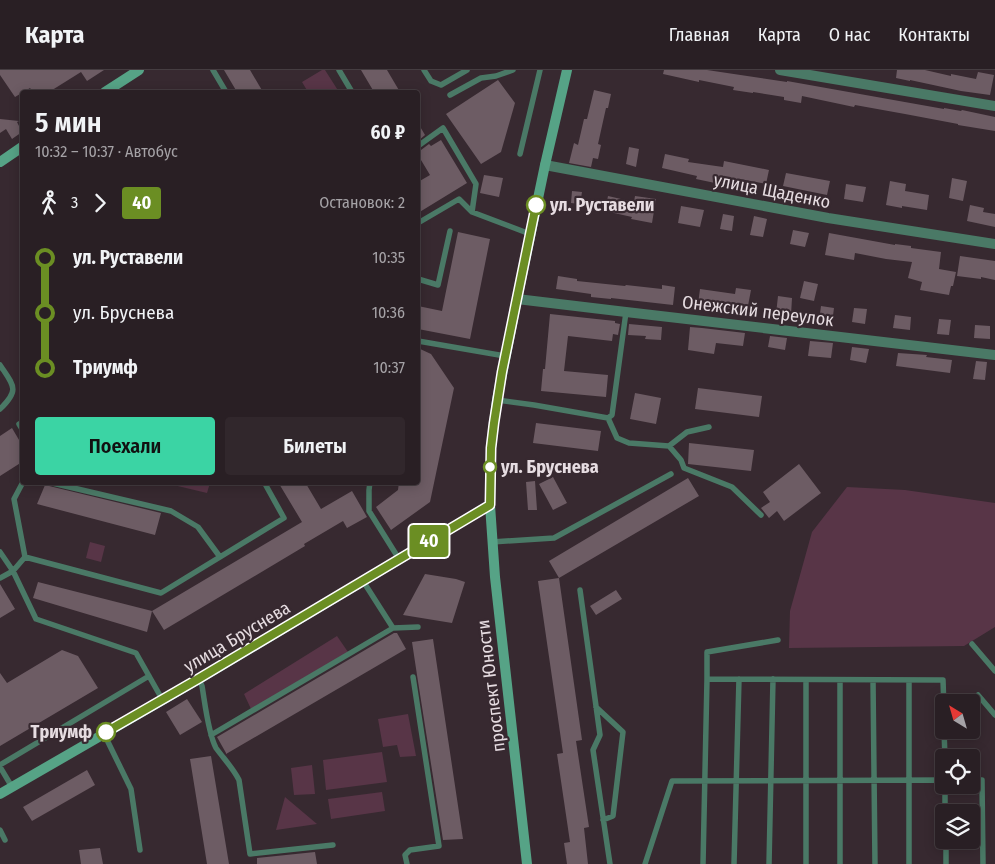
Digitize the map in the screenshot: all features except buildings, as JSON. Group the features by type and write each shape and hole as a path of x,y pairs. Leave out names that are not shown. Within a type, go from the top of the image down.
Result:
{"main road":[{"path":"108,90 139,70"},
{"name":"проспект Юности","path":"527,864 495,577 490,505 491,448 505,356 567,70"},
{"path":"0,162 20,148"},
{"name":"улица Бруснева","path":"0,794 198,679 490,505"}],"street":[{"path":"780,70 995,106"},
{"name":"улица Щаденко","path":"545,165 828,218 995,244"},
{"name":"Онежский переулок","path":"517,298 995,354"}],"lane":[{"path":"213,70 225,90"},
{"path":"339,70 351,90"},
{"path":"424,70 430,81 441,85 467,70"},
{"path":"450,95 481,78 496,76 513,70"},
{"path":"520,154 540,70"},
{"path":"420,145 443,128 476,184 472,212"},
{"path":"420,222 459,199 472,212 530,234"},
{"path":"420,280 438,285 450,232"},
{"path":"608,418 612,415 626,312"},
{"path":"420,341 505,356"},
{"path":"0,366 11,382 13,391 10,400 0,409"},
{"path":"497,400 608,418"},
{"path":"608,418 616,438 629,443 668,446 687,432 709,428"},
{"path":"668,446 681,460 684,468 732,487 761,515"},
{"path":"492,542 554,538 671,474"},
{"path":"21,485 14,499 25,557"},
{"path":"61,485 170,511 198,527 220,557"},
{"path":"25,557 161,593 284,518 266,485"},
{"path":"370,485 369,511 399,559"},
{"path":"0,552 13,571 36,619 136,653 162,699"},
{"path":"0,578 13,571 25,557"},
{"path":"363,581 393,628"},
{"path":"580,590 600,735 593,750 610,864"},
{"path":"211,736 393,628 418,627"},
{"path":"703,864 707,652 778,640"},
{"path":"972,644 995,671"},
{"path":"12,787 0,766 149,676"},
{"path":"407,864 405,855 410,850 439,846 413,677"},
{"path":"198,679 202,686 211,736 216,747 239,780 250,854 333,845"},
{"path":"707,679 943,680 943,694"},
{"path":"734,864 739,679"},
{"path":"769,864 773,679"},
{"path":"806,680 806,864"},
{"path":"840,680 840,864"},
{"path":"873,680 874,864"},
{"path":"909,680 909,864"},
{"path":"980,697 995,715"},
{"path":"596,707 623,732 613,816 603,820"},
{"path":"106,732 108,742 131,789 140,850"},
{"path":"645,864 672,781 935,780"},
{"path":"980,780 982,780 984,864"},
{"path":"0,830 5,840"},
{"path":"946,849 946,864"}],"shaded area":[{"path":"325,70 338,90 307,90 302,82"},
{"path":"173,485 209,485 207,493"},
{"path":"847,487 905,490 995,503 995,627 964,646 789,648 790,611 812,532"},
{"path":"90,542 105,546 101,562 86,558"},
{"path":"337,636 348,652 251,709 244,694"},
{"path":"408,714 416,756 400,757 397,745 383,747 378,719"},
{"path":"382,752 387,782 326,790 323,760"},
{"path":"312,765 315,794 294,795 291,768"},
{"path":"382,792 385,811 331,819 328,799"},
{"path":"285,797 317,824 276,830"}],"bus line":[{"name":"40","path":"106,732 490,505 491,448 494,423 502,372 536,205"}],"place":[{"name":"ул. Руставели","path":"536,205"},
{"name":"ул. Бруснева","path":"490,467"},
{"name":"Триумф","path":"106,732"}]}
